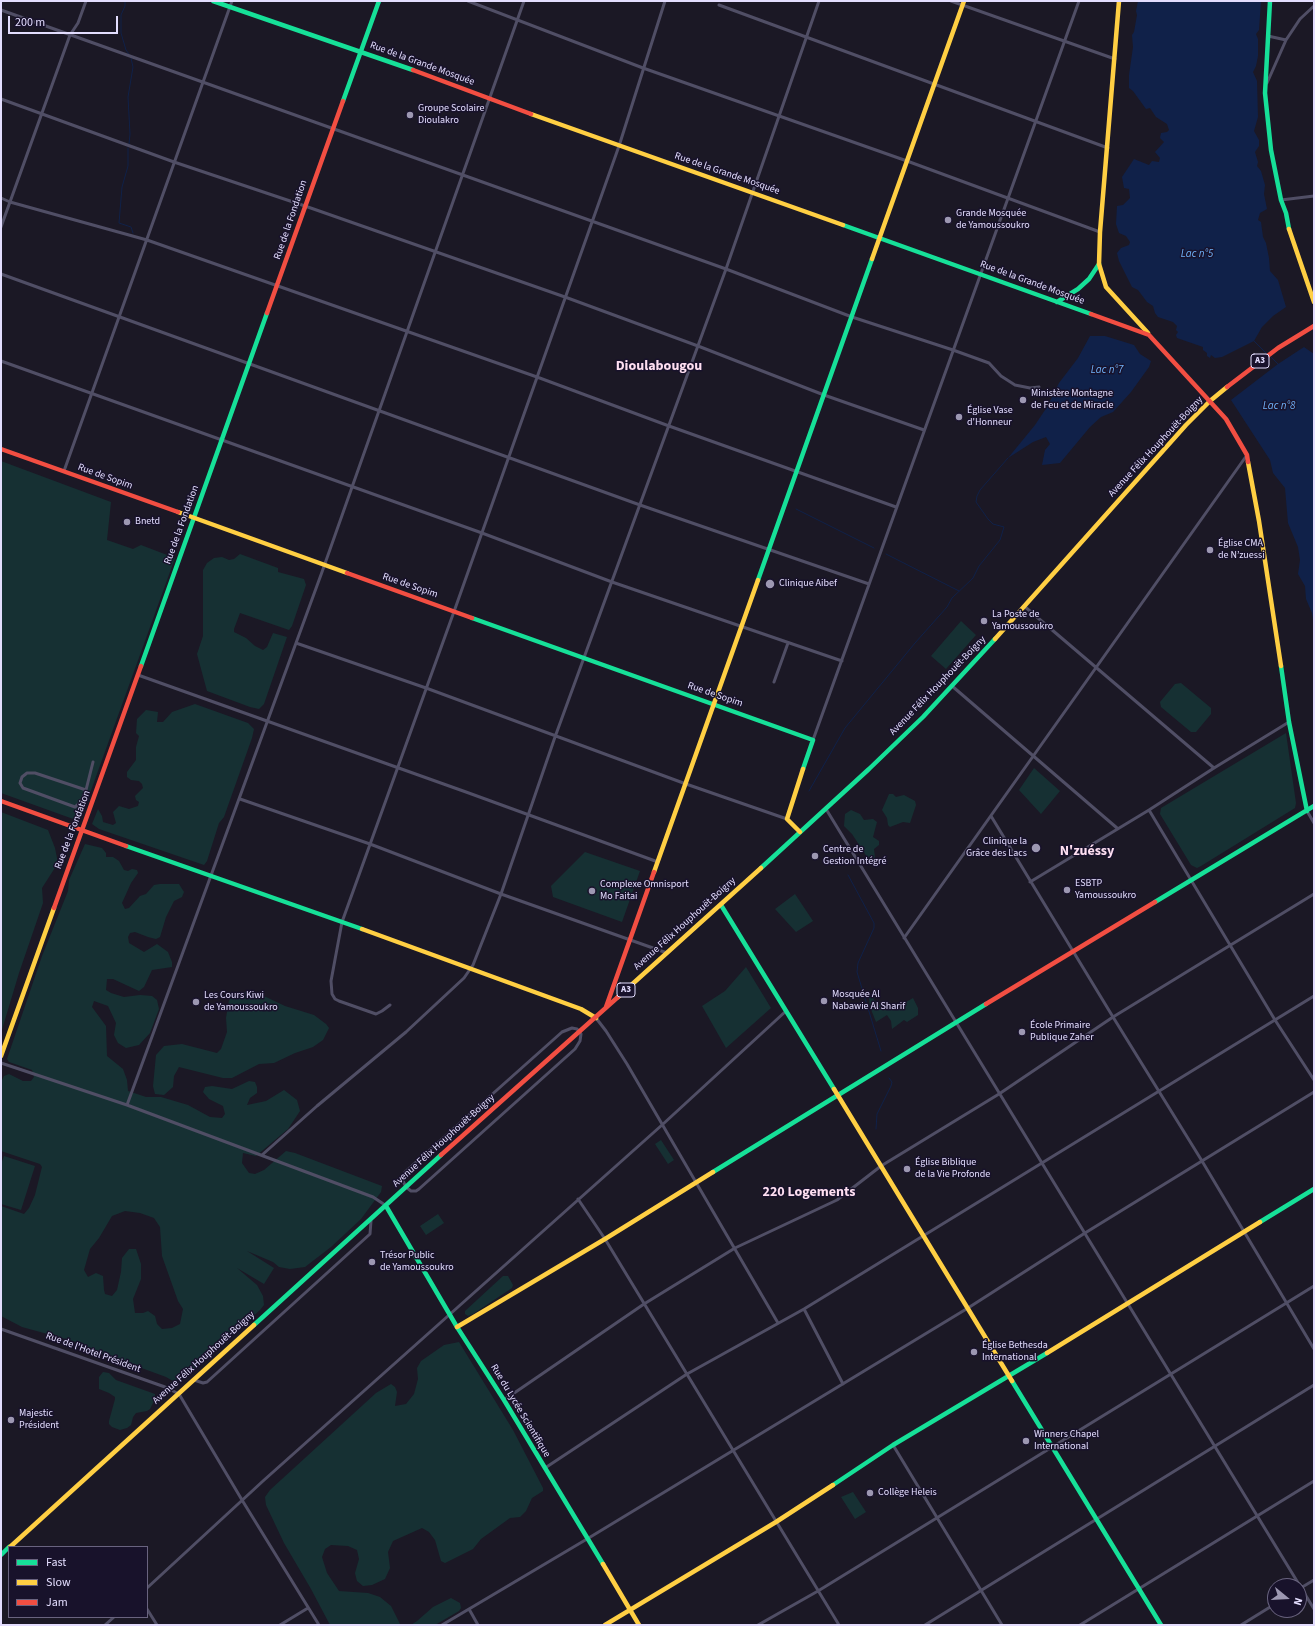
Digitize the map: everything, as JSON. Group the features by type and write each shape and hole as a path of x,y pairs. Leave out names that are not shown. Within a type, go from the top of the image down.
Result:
{"main road":[{"name":"Rue de la Grande Mosquée","path":"213,1 490,98 619,146 752,192 1149,335 1226,419 1247,455 1259,521 1289,722 1307,811"},
{"name":"Rue de la Fondation","path":"1,1056 305,206 380,1"},
{"path":"1119,1 1100,232 1099,264 1106,287 1149,335"},
{"path":"1270,1 1265,89 1271,150 1281,200 1286,213 1290,234 1314,302"},
{"path":"606,1008 964,3"},
{"path":"1057,302 1078,289 1089,278 1099,264"},
{"name":"Avenue Félix Houphouët-Boigny","path":"10,1546 826,809 923,717 1144,471 1210,401 1278,348 1314,326"},
{"name":"Rue de Sopim","path":"1,449 813,740"},
{"path":"800,832 787,819 813,740"},
{"path":"1,801 342,922 581,1009 596,1018"},
{"path":"457,1327 605,1239 839,1096 955,1023 1314,806"},
{"path":"721,905 1161,1625"},
{"path":"605,1625 776,1522 893,1445 1009,1377 1314,1189"},
{"name":"Rue du Lycée Scientifique","path":"386,1206 457,1327 504,1400 639,1625"}],"street":[{"path":"1,227 70,35 78,23 86,1"},
{"path":"64,471 232,1"},
{"path":"468,1 643,68 907,161 1100,232"},
{"path":"127,1105 170,991 210,876 240,799 324,566 524,1"},
{"path":"390,1005 376,1014 339,1001 335,999 332,994 331,980 342,922 509,458 619,146 665,1"},
{"path":"262,1155 317,1106 406,1032 471,970 501,894 555,737 726,269 820,1"},
{"path":"951,1 964,3 1115,58"},
{"path":"813,740 1079,1"},
{"path":"719,5 1108,148"},
{"path":"1265,89 1286,40 1300,19 1314,6"},
{"path":"1,10 726,269 852,317 989,363 1001,376 1015,385 1030,388 1039,387"},
{"path":"1268,36 1286,40"},
{"path":"1,99 174,162 566,297 824,395 924,430"},
{"path":"1281,200 1314,196"},
{"path":"1,198 10,202 147,240 278,285 896,507"},
{"path":"1,274 640,505 869,584"},
{"path":"1,361 482,533 612,582 842,661"},
{"path":"904,938 1247,455"},
{"path":"1024,606 1097,666 1214,768"},
{"path":"296,643 426,688 555,737 787,819"},
{"path":"774,682 788,643"},
{"path":"138,675 658,862"},
{"path":"952,686 1117,828"},
{"path":"1030,882 1149,810 1289,722"},
{"path":"86,790 35,773 27,773 22,777 20,783 23,788 75,807 81,802 86,790 93,762"},
{"path":"240,799 370,844 501,894 667,953"},
{"path":"826,809 863,868 955,1023 1215,1446 1293,1578"},
{"path":"1149,810 1192,879 1275,1020 1314,1080"},
{"path":"1307,811 1314,823"},
{"path":"991,816 1158,1092 1202,1161 1314,1349"},
{"path":"504,1400 644,1304 736,1248 837,1200 881,1166 999,1094 1113,1017 1314,894"},
{"path":"545,1468 687,1374 804,1309 1314,996"},
{"path":"148,1587 242,1500 662,1125 786,1011"},
{"path":"596,1018 614,1044 695,1183 736,1248 778,1323"},
{"path":"566,1029 577,1029 580,1032 580,1041 575,1049 419,1189 416,1191 411,1191 406,1187 402,1179 405,1172 501,1086 566,1029"},
{"path":"1,1063 127,1105 262,1155 373,1197 386,1206"},
{"path":"442,1625 968,1308 1085,1233 1314,1092"},
{"path":"578,1199 605,1239 839,1625"},
{"path":"194,1380 203,1383 207,1382 219,1372 370,1234 370,1220"},
{"path":"758,1625 818,1590 1314,1286"},
{"path":"804,1309 843,1384"},
{"name":"Rue de l'Hotel Président","path":"1,1329 165,1387 179,1394"},
{"path":"925,1625 1314,1385"},
{"path":"179,1394 319,1625"},
{"path":"893,1445 1002,1625"},
{"path":"1080,1625 1314,1481"},
{"path":"1307,1599 1314,1609"},
{"path":"280,1625 308,1608"},
{"path":"469,1609 478,1625"},
{"path":"1241,1625 1267,1609"},
{"path":"148,1611 157,1625"},
{"path":"105,1625 113,1618"}],"green space":[{"path":"1,461 111,502 107,540 133,549 141,545 175,558 81,818 76,820 1,793"},
{"path":"240,554 278,568 278,572 304,579 306,585 292,626 289,630 240,613 234,632 246,638 255,646 263,650 267,647 273,633 287,637 264,704 259,709 207,691 197,654 203,636 203,570 207,563 214,558 222,557 229,560 234,559"},
{"path":"961,621 976,635 946,669 931,656"},
{"path":"1181,683 1211,708 1211,714 1196,732 1191,732 1161,707 1160,702 1175,684"},
{"path":"195,704 248,723 254,729 224,817 219,823 207,861 204,865 99,829 92,824 98,809 102,816 103,822 113,825 116,823 113,812 119,806 129,809 138,806 139,802 136,800 135,796 143,788 142,784 139,781 131,780 127,777 127,772 136,760 136,747 139,736 136,733 137,719 146,710 158,712 157,722 163,722 172,712"},
{"path":"1286,733 1296,803 1295,808 1201,866 1197,868 1191,865 1160,814 1161,808"},
{"path":"1034,768 1060,791 1041,814 1019,790"},
{"path":"889,794 893,794 896,797 904,795 915,801 916,805 910,823 903,822 890,827 888,825 887,818 882,810"},
{"path":"851,810 860,814 864,820 873,819 877,822 873,837 879,841 879,845 874,849 875,858 873,860 869,860 852,834 844,826 845,814"},
{"path":"1,812 48,830 55,848 58,863 42,888 43,903 19,973 1,1033"},
{"path":"85,844 102,848 106,853 106,857 113,857 119,861 124,870 137,870 138,873 131,883 122,903 125,909 129,908 140,896 146,894 154,885 179,884 184,892 182,897 174,901 166,917 160,937 156,939 135,932 130,933 128,937 129,943 144,952 157,944 168,952 172,962 172,967 152,970 144,987 139,991 113,979 107,979 106,990 111,993 124,997 140,995 152,996 157,1000 159,1009 150,1033 139,1045 126,1048 118,1043 114,1035 116,1023 108,1006 94,1001 92,1007 106,1026 107,1056 123,1069 127,1080 128,1091 146,1097 161,1097 188,1105 210,1117 222,1118 225,1114 223,1106 209,1099 203,1092 205,1087 212,1086 232,1089 249,1081 255,1082 257,1093 250,1098 247,1105 266,1101 284,1090 297,1100 300,1111 288,1129 256,1156 243,1153 242,1163 249,1173 255,1174 264,1170 286,1151 295,1153 382,1186 381,1192 361,1219 331,1247 305,1267 290,1269 279,1267 273,1262 247,1251 274,1268 264,1284 237,1268 257,1285 263,1296 264,1305 183,1379 173,1381 73,1341 22,1327 1,1316 1,1206 24,1214 29,1208 35,1195 42,1167 40,1164 1,1151 1,1082 4,1076 9,1074 23,1081 31,1081 34,1077 32,1070 9,1062 7,1059 42,956 68,891 69,880","holes":["125,1211 140,1213 154,1218 160,1227 162,1256 178,1301 183,1309 180,1324 172,1328 162,1329 157,1324 155,1316 148,1311 143,1313 135,1313 133,1299 141,1279 141,1264 136,1249 129,1249 122,1258 117,1290 112,1296 105,1294 103,1276 96,1273 88,1277 84,1270 90,1249 99,1238 112,1216"]},
{"name":"Complexe Omnisport Mo Faitai","path":"585,852 640,871 622,922 553,897 551,886"},
{"path":"795,894 813,921 796,932 775,909"},
{"path":"746,967 771,1008 726,1048 702,1006 725,991"},
{"path":"237,992 249,992 266,997 285,1006 314,1015 329,1028 323,1040 313,1047 295,1053 274,1063 259,1064 232,1078 223,1078 179,1067 174,1076 173,1087 164,1095 155,1094 153,1086 156,1055 164,1046 182,1044 217,1053 221,1049 227,1032 226,1018 229,1000"},
{"path":"870,997 875,997 873,999 880,1005 882,1003 885,1007 889,1006 894,1009 913,998 918,1008 918,1015 907,1022 904,1020 892,1029 891,1021 887,1015 876,1022 870,1007"},
{"path":"661,1140 674,1160 668,1164 655,1144"},
{"path":"4,1156 35,1166 21,1210 1,1204 1,1164"},
{"path":"438,1214 444,1223 426,1235 420,1226"},
{"path":"503,1276 508,1276 513,1285 512,1288 473,1314 468,1316 465,1314 465,1311"},
{"path":"459,1342 513,1430 543,1488 543,1491 532,1498 526,1511 520,1517 510,1518 481,1539 473,1549 445,1563 441,1561 435,1540 429,1532 422,1528 393,1541 388,1552 390,1568 385,1579 372,1585 363,1586 357,1581 355,1573 359,1559 357,1550 348,1546 331,1545 325,1549 322,1557 327,1573 339,1591 368,1593 380,1597 391,1606 400,1624 406,1625 330,1625 284,1543 266,1505 265,1497 270,1490 376,1393 391,1384 395,1387 397,1392 395,1406 406,1404 414,1394 418,1379 417,1368 421,1361 444,1345"},
{"path":"103,1372 109,1373 116,1380 155,1394 155,1399 150,1409 136,1413 133,1417 131,1425 127,1428 120,1430 109,1424 115,1397 99,1389 99,1377"},
{"path":"853,1492 866,1512 855,1519 841,1497"},
{"path":"451,1598 460,1603 461,1608 459,1611 435,1625 411,1625 433,1607"}],"water":[{"name":"Lac n°5","path":"1138,1 1261,1 1259,30 1256,34 1258,39 1258,56 1253,72 1257,81 1258,117 1254,131 1259,140 1259,146 1255,152 1258,162 1257,166 1261,171 1265,185 1264,194 1267,209 1260,213 1258,220 1261,222 1263,237 1266,243 1270,271 1278,280 1286,307 1273,316 1262,327 1254,341 1222,357 1215,358 1211,355 1210,358 1203,350 1203,347 1177,338 1177,326 1173,322 1158,317 1153,306 1147,302 1138,290 1132,287 1119,261 1117,253 1121,248 1129,245 1130,242 1126,236 1119,233 1116,224 1117,206 1123,205 1130,198 1129,189 1124,188 1122,177 1134,159 1149,165 1152,161 1159,162 1160,158 1155,152 1164,142 1160,138 1161,133 1169,130 1167,124 1156,117 1150,108 1146,109 1133,91 1129,88 1129,75 1133,47 1132,35 1134,32 1137,15 1136,11"},
{"name":"Lac n°7","path":"1090,336 1105,336 1134,345 1140,354 1151,361 1149,367 1131,392 1113,412 1101,417 1090,427 1060,463 1042,465 1045,450 1050,444 1046,437 1033,442 1008,458 1035,425 1047,407 1059,383 1078,358"},
{"name":"Lac n°8","path":"1304,347 1314,354 1314,626 1312,613 1306,599 1305,586 1298,574 1300,560 1298,547 1288,523 1285,488 1273,473 1270,460 1231,400 1278,364"}],"waterway":[{"path":"125,1 125,6 121,15 121,33 126,50 129,54"},
{"path":"129,144 130,134 128,97 133,67 131,58"},
{"path":"128,148 128,166 122,187 119,223 131,227 133,233"},
{"path":"1254,341 1267,354"},
{"path":"1271,357 1278,364"},
{"path":"809,791 845,728 915,643 947,607 952,598 973,578 979,566 1000,540 1004,527 993,524 976,502 980,490 1008,458"},
{"path":"796,509 874,548"},
{"path":"886,554 959,591"},
{"path":"848,875 874,923 874,928 858,963 857,972 881,1051"},
{"path":"876,1129 877,1114 891,1086 892,1082 889,1078"}],"traffic: fast":[{"path":"213,1 413,70"},
{"path":"343,101 379,1"},
{"path":"1270,1 1265,93 1271,150 1281,200 1286,213 1289,229"},
{"path":"843,225 1091,314"},
{"path":"758,580 872,259"},
{"path":"1057,302 1078,289 1089,279 1099,264"},
{"path":"141,666 267,313"},
{"path":"472,618 813,740 803,769"},
{"path":"761,868 869,769 923,717 995,639"},
{"path":"1281,666 1289,722 1307,811"},
{"path":"1155,902 1314,806"},
{"path":"126,846 362,929"},
{"path":"721,905 834,1089"},
{"path":"713,1172 986,1004"},
{"path":"254,1325 441,1155"},
{"path":"1260,1222 1314,1189"},
{"path":"386,1206 457,1327 504,1400 603,1564"},
{"path":"833,1485 893,1445 1047,1353"},
{"path":"1012,1381 1161,1625"},
{"path":"1,1555 8,1548"}],"traffic: slow":[{"path":"872,259 964,1"},
{"path":"1119,1 1100,232 1099,264 1106,287 1148,333"},
{"path":"531,114 843,225"},
{"path":"1289,229 1314,302"},
{"path":"995,639 1186,425 1210,401 1227,387"},
{"path":"1248,462 1259,521 1281,666"},
{"path":"178,512 347,573"},
{"path":"654,872 758,580"},
{"path":"800,832 787,819 803,769"},
{"path":"618,997 761,868"},
{"path":"1,1056 54,908"},
{"path":"362,929 581,1009 596,1018"},
{"path":"834,1089 1012,1381"},
{"path":"457,1327 605,1239 713,1172"},
{"path":"1047,1353 1260,1222"},
{"path":"11,1546 254,1325"},
{"path":"605,1625 776,1522 833,1485"},
{"path":"603,1564 639,1625"}],"traffic: jam":[{"path":"413,70 531,114"},
{"path":"267,313 343,101"},
{"path":"1091,314 1149,335 1226,419 1247,455 1248,462"},
{"path":"1227,387 1278,348 1314,326"},
{"path":"1,449 178,512"},
{"path":"347,573 472,618"},
{"path":"54,908 141,666"},
{"path":"1,801 126,846"},
{"path":"606,1007 654,872"},
{"path":"986,1004 1155,902"},
{"path":"441,1155 618,997"}],"place":[{"name":"Groupe Scolaire Dioulakro","path":"410,115"},
{"name":"Grande Mosquée de Yamoussoukro","path":"948,220"},
{"name":"Ministère Montagne de Feu et de Miracle","path":"1023,400"},
{"name":"Église Vase d'Honneur","path":"959,417"},
{"name":"Bnetd","path":"127,522"},
{"name":"Église CMA de N’zuessi","path":"1210,550"},
{"name":"Clinique Aibef","path":"770,584"},
{"name":"La Poste de Yamoussoukro","path":"984,621"},
{"name":"Clinique la Grâce des Lacs","path":"1036,848"},
{"name":"Centre de Gestion Intégré","path":"815,856"},
{"name":"ESBTP Yamoussoukro","path":"1067,890"},
{"name":"Complexe Omnisport Mo Faitai","path":"592,891"},
{"name":"Mosquée Al Nabawie Al Sharif","path":"824,1001"},
{"name":"Les Cours Kiwi de Yamoussoukro","path":"196,1002"},
{"name":"École Primaire Publique Zaher","path":"1022,1032"},
{"name":"Église Biblique de la Vie Profonde","path":"907,1169"},
{"name":"Trésor Public de Yamoussoukro","path":"372,1262"},
{"name":"Église Bethesda International","path":"974,1352"},
{"name":"Majestic Président","path":"11,1420"},
{"name":"Winners Chapel International","path":"1026,1441"},
{"name":"Collège Heleis","path":"870,1493"}],"district":[{"name":"Dioulabougou","path":"659,367"},
{"name":"N'zuéssy","path":"1087,852"},
{"name":"220 Logements","path":"809,1193"}]}
